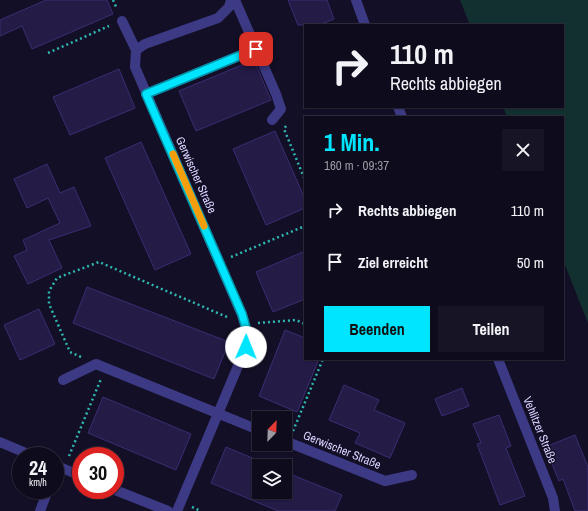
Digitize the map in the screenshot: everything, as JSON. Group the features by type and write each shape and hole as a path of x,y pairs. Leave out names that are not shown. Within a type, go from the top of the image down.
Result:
{"street":[{"path":"122,21 136,50 145,44 218,18 229,7 231,0"},
{"path":"235,0 276,94 281,110 272,120"},
{"path":"356,0 365,24"},
{"path":"146,94 256,49"},
{"name":"Gerwischer Straße","path":"136,50 135,67 220,262 246,325 248,335 246,347 219,414 177,511"},
{"name":"Vehlitzer Straße","path":"498,360 553,498 555,511"},
{"path":"63,380 101,366 252,427"},
{"path":"0,442 12,447"},
{"name":"Gerwischer Straße","path":"292,443 385,481 412,475"},
{"path":"124,494 168,511"},
{"path":"40,511 45,499"}],"path":[{"path":"48,53 122,21 113,0"},
{"path":"284,129 304,178"},
{"path":"220,262 304,226"},
{"path":"64,454 101,366 70,352 48,304 49,291 57,278 99,262 246,325 296,320 304,324"},
{"path":"292,430 323,360"}],"green space":[{"path":"460,0 588,0 588,323 564,263 564,116 507,116 503,108 564,108 564,24 470,24"}],"building":[{"path":"46,0 107,0 113,14 32,49 22,26 0,36 0,20"},
{"path":"288,0 327,0 334,19 322,24 298,25"},
{"path":"254,60 271,100 196,131 179,91"},
{"path":"119,69 135,108 70,135 53,97"},
{"path":"275,131 304,197 304,208 266,225 233,149"},
{"path":"141,142 191,254 155,270 105,158"},
{"path":"47,164 60,193 74,187 91,226 49,240 62,268 28,284 14,256 27,250 23,240 60,223 48,198 27,208 14,179"},
{"path":"304,251 304,299 273,312 256,272"},
{"path":"87,287 229,342 214,379 73,323"},
{"path":"39,309 55,344 20,360 4,325"},
{"path":"285,330 304,338 304,360 319,360 297,412 259,396"},
{"path":"344,385 379,400 374,410 405,423 390,458 355,443 360,433 329,420"},
{"path":"462,388 469,406 442,416 435,399"},
{"path":"103,397 191,434 176,470 88,433"},
{"path":"499,415 511,446 506,448 525,496 500,505 477,444 481,443 473,424"},
{"path":"575,435 588,467 588,511 575,511 563,479 559,481 545,447"},
{"path":"226,447 254,459 252,459 252,499 292,499 292,475 342,495 335,511 278,511 211,483"}],"slow traffic":[{"path":"173,154 204,226"}],"route":[{"path":"246,347 248,335 242,314 146,94 256,49"}]}
